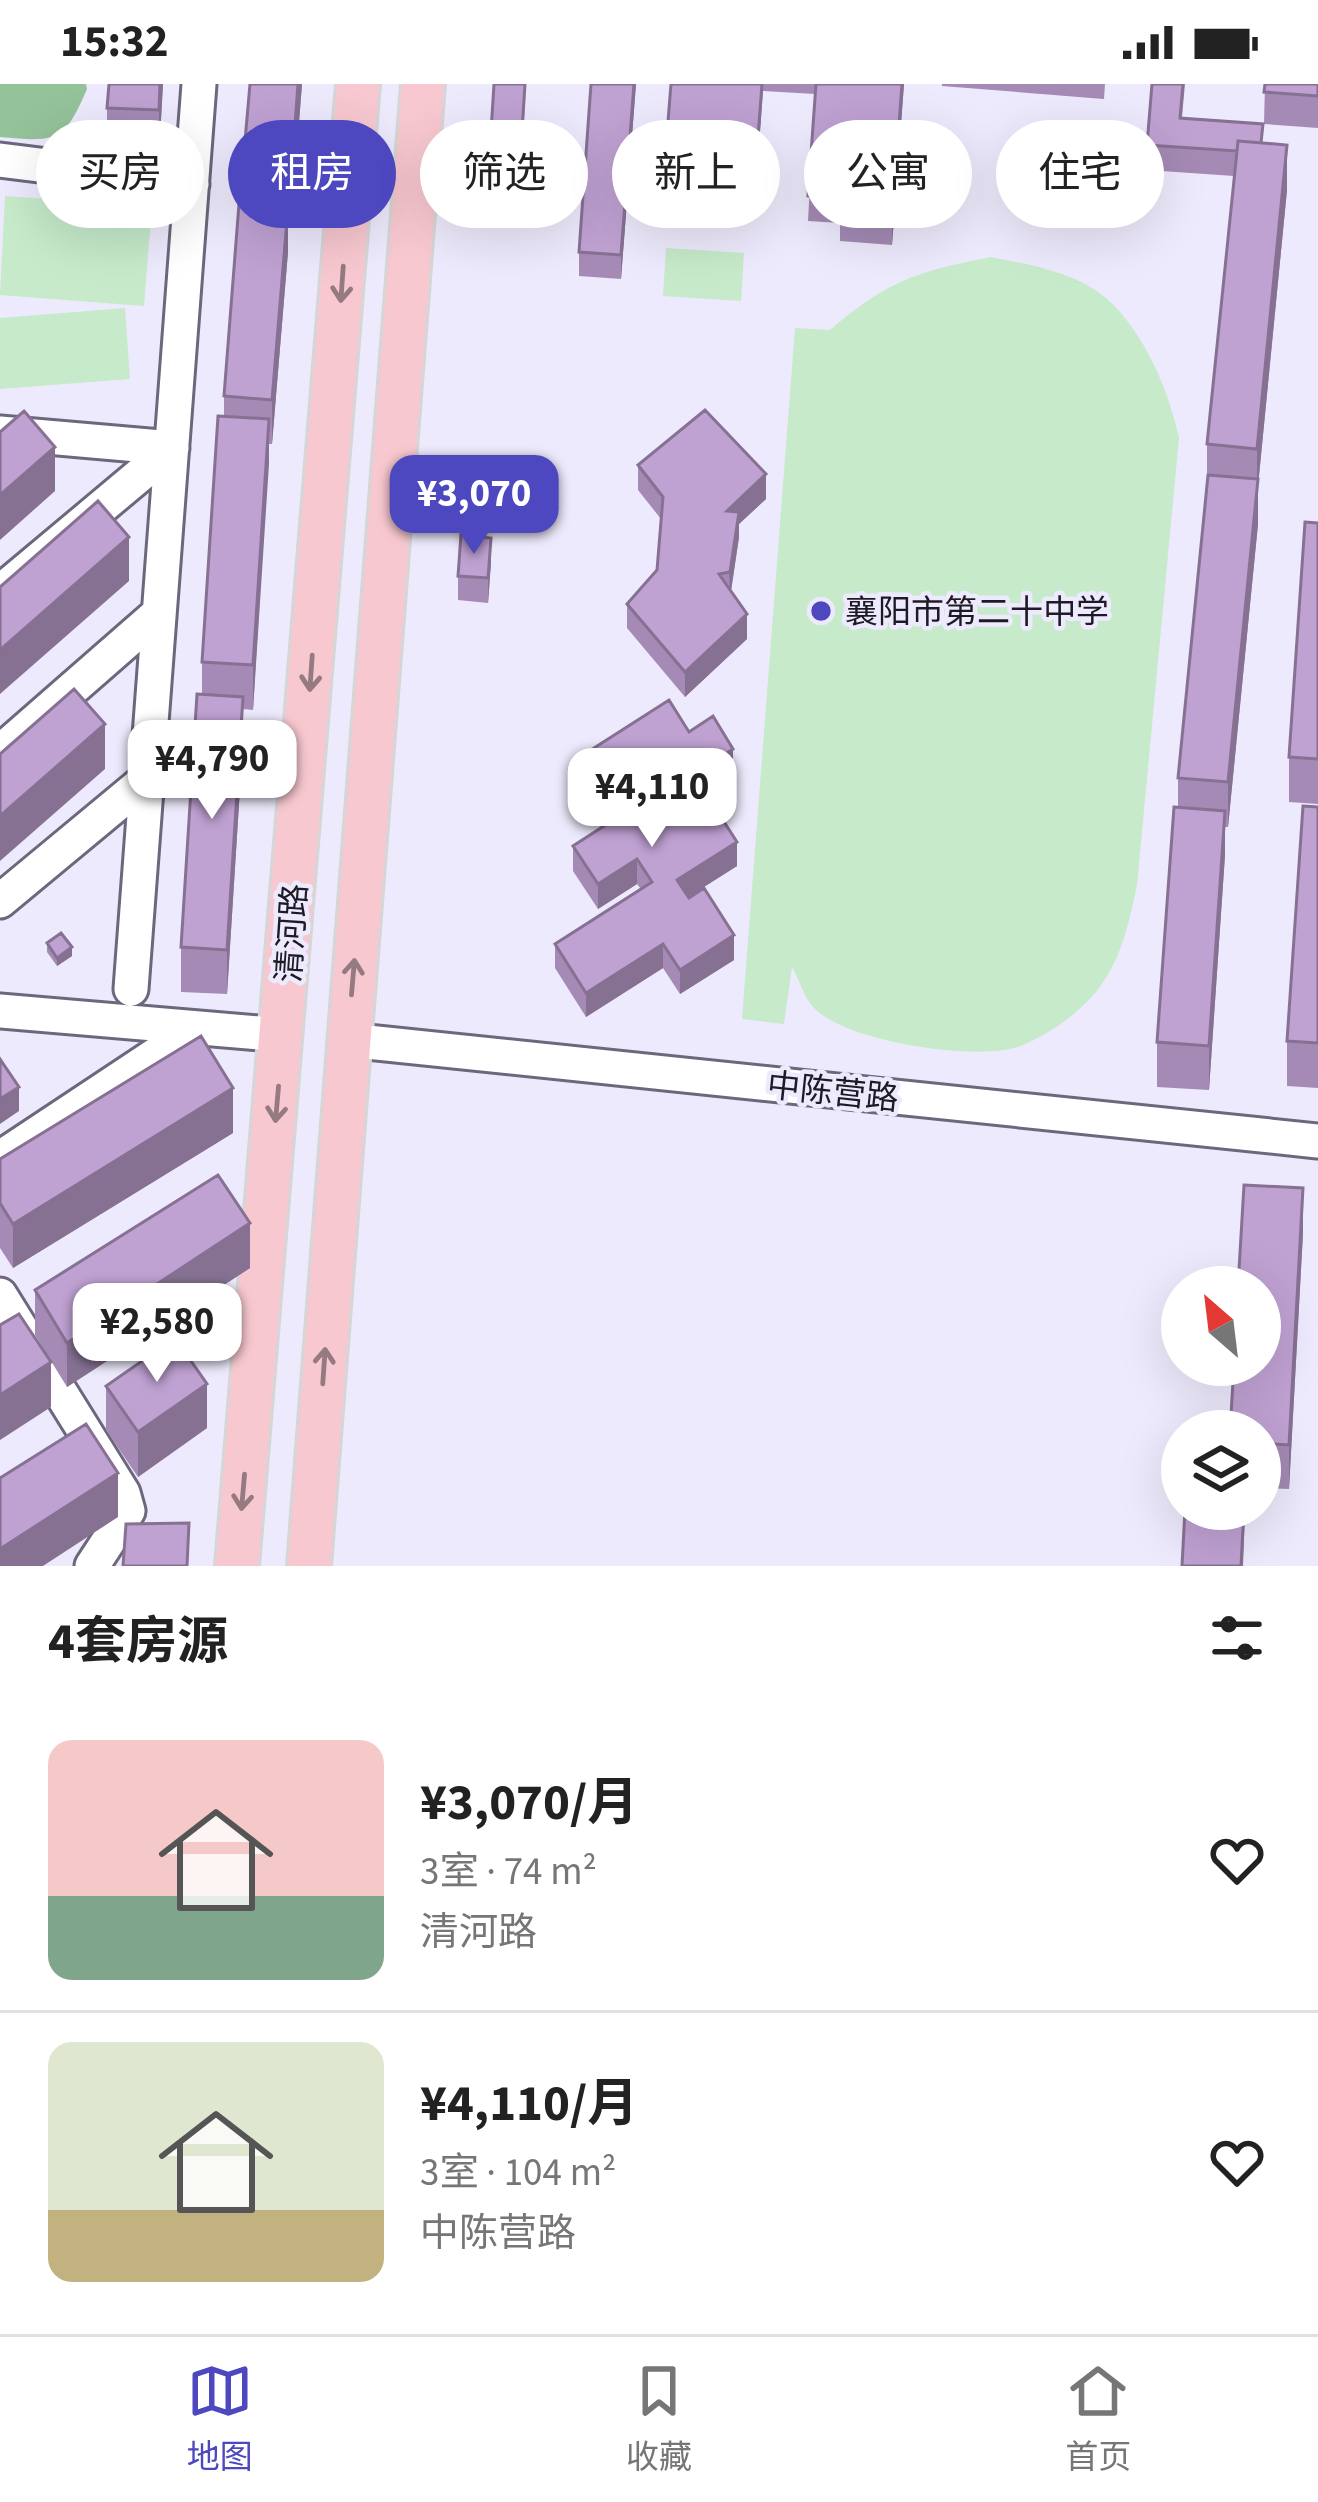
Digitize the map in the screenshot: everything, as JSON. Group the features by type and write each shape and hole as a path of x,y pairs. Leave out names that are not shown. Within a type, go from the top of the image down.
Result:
{"main road":[{"name":"清河路","path":"237,1566 358,84"},
{"name":"清河路","path":"309,1566 423,84"}],"street":[{"path":"197,120 200,84"},
{"path":"0,160 36,164"},
{"path":"131,989 189,228"},
{"path":"0,433 172,448"},
{"path":"0,592 172,448"},
{"path":"0,752 159,614"},
{"path":"0,901 147,779"},
{"path":"0,1011 283,1036"},
{"path":"0,1159 196,1028"},
{"name":"中陈营路","path":"347,1040 1318,1141"},
{"path":"0,1294 123,1493 128,1511 92,1566"}],"green space":[{"path":"0,84 86,84 72,120 36,120 36,138 0,137"},
{"path":"5,196 36,198 36,228 150,228 144,306 0,295"},
{"path":"666,248 744,253 741,301 663,296"},
{"path":"991,257 1066,276 1106,298 1132,327 1153,363 1179,438 1137,885 1124,938 1092,997 1051,1030 1018,1047 943,1050 853,1030 814,1008 792,967 784,1024 742,1019 795,328 830,330 905,280"},
{"path":"125,308 130,379 0,389 0,318"}],"building":[{"path":"109,84 160,84 159,110 107,108"},
{"path":"250,84 298,84 295,120 247,120"},
{"path":"494,84 525,84 523,120 492,120"},
{"path":"591,84 634,84 631,120 612,120 612,228 623,228 621,255 579,252 581,228 588,228"},
{"path":"671,84 762,84 759,120 668,120"},
{"path":"816,84 902,84 899,120 813,120"},
{"path":"1152,84 1183,84 1180,118 1263,124 1261,143 1238,141 1237,151 1164,146 1164,120 1149,120"},
{"path":"1265,84 1318,84 1318,96 1264,92"},
{"path":"1238,141 1287,145 1257,449 1207,444"},
{"path":"237,228 286,228 272,400 224,396"},
{"path":"705,410 766,474 727,511 739,512 730,572 719,574 747,614 685,672 627,604 657,570 663,497 638,465"},
{"path":"24,411 55,447 0,495 0,432"},
{"path":"218,416 269,419 253,665 202,662"},
{"path":"1208,475 1258,479 1228,782 1178,778"},
{"path":"98,501 129,537 0,650 0,587"},
{"path":"1305,522 1318,523 1318,759 1289,757"},
{"path":"461,535 491,538 488,578 458,576"},
{"path":"74,689 105,724 0,816 0,754"},
{"path":"197,694 243,697 227,950 181,947"},
{"path":"669,700 689,732 713,716 733,749 668,790 687,819 712,803 737,842 677,880 689,898 704,888 734,935 680,970 663,944 586,993 555,944 652,882 637,859 598,884 573,846 658,791 646,771 605,797 580,757"},
{"path":"1303,806 1318,807 1318,1043 1287,1041"},
{"path":"1174,807 1225,811 1209,1046 1157,1042"},
{"path":"61,933 72,947 57,958 47,943"},
{"path":"201,1036 233,1088 13,1224 0,1203 0,1159"},
{"path":"0,1059 19,1087 0,1099"},
{"path":"218,1175 250,1223 67,1343 35,1290"},
{"path":"1244,1185 1303,1188 1289,1445 1281,1444 1281,1410 1231,1410 1233,1386 1281,1386 1281,1266 1239,1266"},
{"path":"19,1314 51,1362 0,1395 0,1325"},
{"path":"175,1338 207,1384 138,1432 106,1386"},
{"path":"86,1424 118,1473 0,1549 0,1478"},
{"path":"189,1523 187,1566 123,1566 126,1524"},
{"path":"1184,1530 1243,1530 1241,1566 1182,1566"}],"place":[{"name":"襄阳市第二十中学","path":"821,611"}]}
